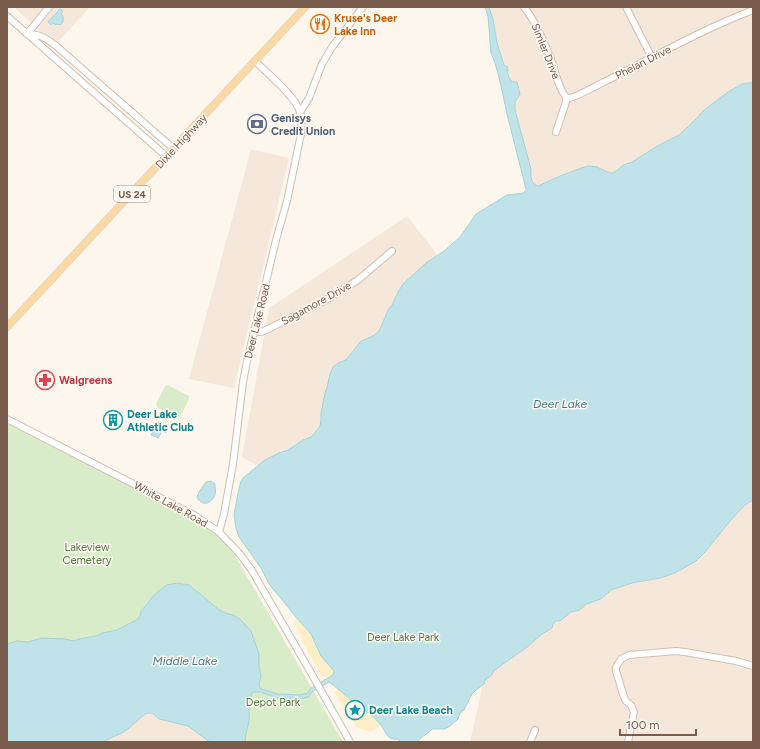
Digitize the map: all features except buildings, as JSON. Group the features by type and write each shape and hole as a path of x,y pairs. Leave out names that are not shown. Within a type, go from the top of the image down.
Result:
{"main road":[{"name":"Dixie Highway","path":"7,327 305,7"}],"street":[{"path":"27,34 49,7"},
{"path":"300,112 309,98 322,64 332,47 363,7"},
{"name":"Simler Drive","path":"524,7 537,26 559,84 566,97"},
{"path":"626,7 652,58"},
{"name":"Phelan Drive","path":"566,97 572,97 678,44 753,10"},
{"path":"7,16 167,156"},
{"path":"27,34 43,36 59,48 174,149"},
{"path":"51,55 59,48"},
{"name":"Deer Lake Road","path":"219,532 224,514 233,464 243,382 276,240 287,201 298,151 302,123 297,104 255,61"},
{"path":"556,132 566,102 566,97"},
{"path":"113,109 120,101"},
{"name":"Sagamore Drive","path":"255,331 264,331 324,301 358,280 392,251"},
{"name":"White Lake Road","path":"7,419 181,508 219,532 239,553 251,570 350,742"},
{"path":"628,742 634,712 621,691 616,666 621,659 628,656 676,651 736,661 753,666"},
{"path":"530,742 535,730"}],"shaded area":[{"path":"14,7 90,7 55,45"},
{"path":"486,7 753,7 753,134 542,222 498,61 491,20"},
{"path":"251,149 289,158 234,388 189,379"},
{"path":"407,216 457,280 298,488 242,457 269,308"},
{"path":"753,407 753,742 470,742 504,591"},
{"path":"150,670 245,742 18,742"}],"green space":[{"path":"168,385 189,396 180,417 157,407 156,404 165,386"},
{"name":"Lakeview Cemetery","path":"7,422 184,513 205,525 223,539 233,550 343,742 244,742 164,587 154,595 138,619 117,630 74,641 42,638 28,642 17,641 7,644"}],"sand":[{"path":"296,617 311,634 321,656 334,672 333,675 327,678 321,675 304,645 294,622"},
{"name":"Deer Lake Beach","path":"338,688 381,725 370,732 357,727 337,697 335,692"}],"water":[{"name":"Deer Lake","path":"485,7 489,7 493,19 497,43 504,65 508,67 509,78 513,82 517,82 520,94 515,102 515,110 531,169 532,179 535,185 538,186 560,176 589,166 614,173 623,165 632,162 659,145 679,135 703,111 728,92 742,84 753,83 753,500 743,507 696,561 675,573 660,578 632,583 611,590 601,599 586,604 580,610 571,612 560,621 556,621 552,628 494,671 491,676 485,680 484,684 472,694 458,719 450,726 445,729 432,729 417,742 401,742 398,739 391,739 375,718 329,682 313,691 308,697 301,699 277,698 261,692 253,692 249,703 249,720 245,742 210,742 188,726 159,719 152,713 149,713 145,714 122,733 102,742 7,742 7,644 17,641 28,642 42,638 74,641 117,630 138,619 141,611 154,595 167,585 178,583 189,585 218,609 241,620 251,631 259,654 259,668 261,675 259,686 261,689 278,694 301,695 308,693 311,688 333,675 334,671 321,656 311,634 269,584 261,568 239,537 234,515 238,493 243,478 265,460 288,450 314,434 320,426 325,393 333,367 346,360 361,341 373,336 379,331 388,310 403,284 426,263 444,251 460,237 476,214 507,195 523,193 526,191 499,77 491,53 488,16"},
{"path":"60,9 63,11 61,14 63,16 62,23 56,25 53,23 51,25 48,22"},
{"path":"158,422 169,427 166,433 162,431 158,438 151,435"},
{"path":"211,481 215,484 215,495 209,502 201,502 197,497 199,492 206,482"}],"place":[{"name":"Kruse's Deer Lake Inn","path":"320,24"},
{"name":"Genisys Credit Union","path":"257,124"},
{"name":"Walgreens","path":"45,380"},
{"name":"Deer Lake Athletic Club","path":"113,420"},
{"name":"Deer Lake Beach","path":"355,710"}],"park label":[{"name":"Deer Lake Park","path":"403,637"},
{"name":"Depot Park","path":"273,702"}],"water label":[{"name":"Middle Lake","path":"185,661"}]}
